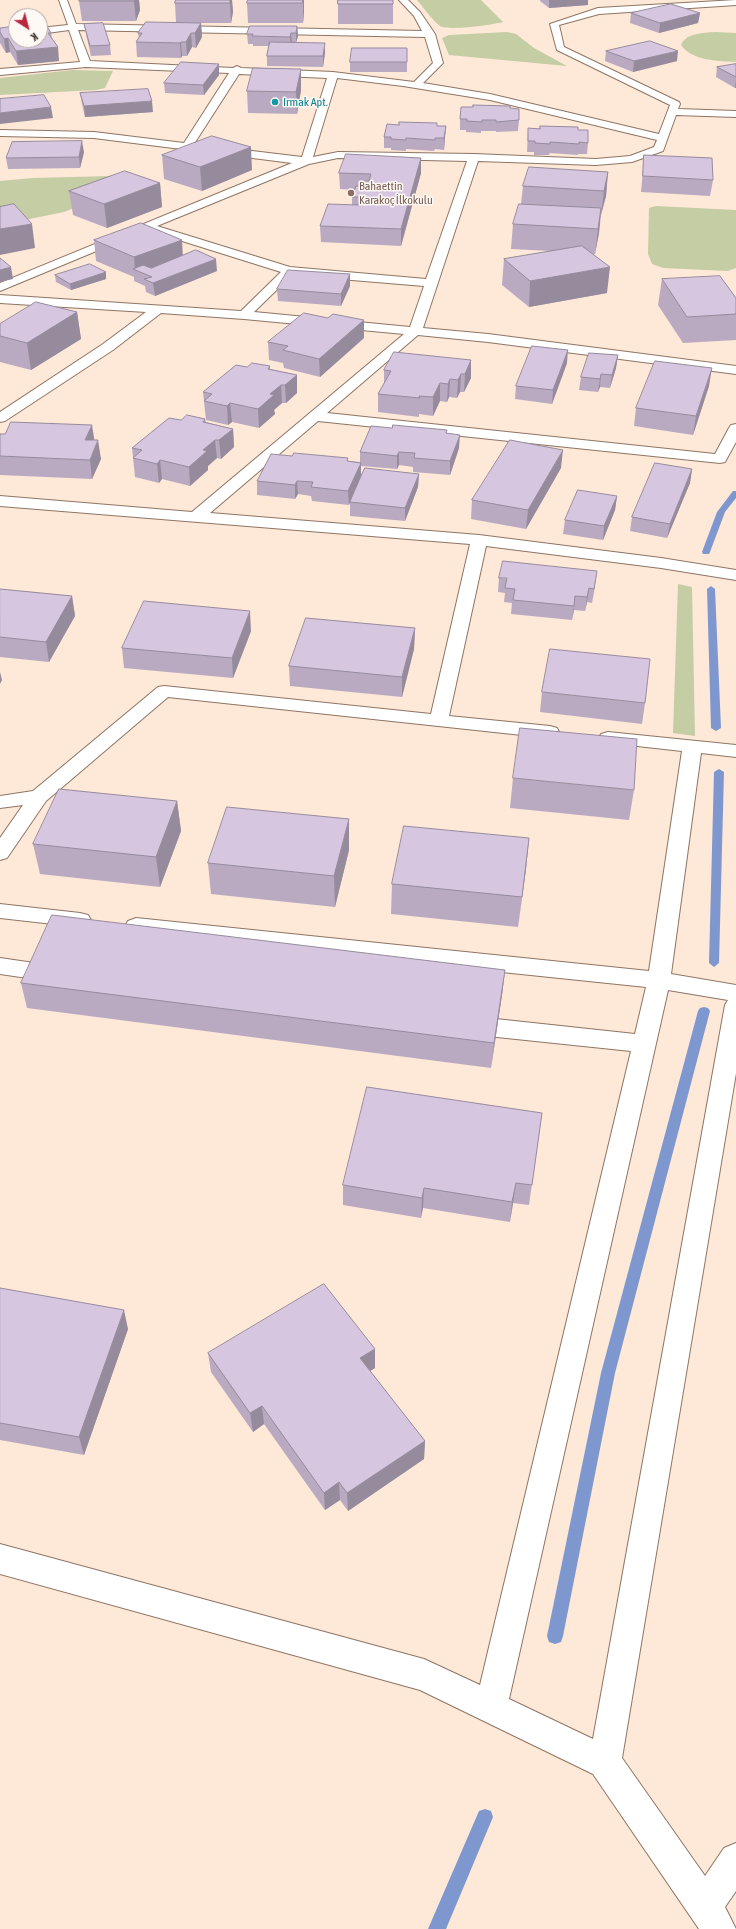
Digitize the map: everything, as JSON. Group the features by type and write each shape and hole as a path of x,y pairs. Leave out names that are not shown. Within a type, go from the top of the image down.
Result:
{"street":[{"path":"63,0 86,64"},
{"path":"403,0 417,13 430,34 438,63 416,85"},
{"path":"0,287 306,161 338,155 474,157 596,162 632,159 659,149 675,104 560,48 554,24 598,11 736,2"},
{"path":"48,30 73,27 430,34"},
{"path":"0,72 86,64 333,75 416,85 490,97 663,138"},
{"path":"187,147 237,70"},
{"path":"306,161 333,75"},
{"path":"672,112 736,114"},
{"path":"0,133 94,135 306,161"},
{"path":"196,517 415,331 474,157"},
{"path":"145,226 290,271 431,283"},
{"path":"244,315 290,271"},
{"path":"0,299 244,315 488,338 736,370"},
{"path":"0,418 108,347 157,310"},
{"path":"315,416 720,459 736,428"},
{"path":"0,501 479,540 662,563 736,575"},
{"path":"439,721 479,540"},
{"path":"0,853 39,797 164,691 566,734"},
{"path":"589,736 736,751"},
{"path":"491,1707 659,980 692,747"},
{"path":"0,802 39,797"},
{"path":"2,917 108,922 659,980 736,993"},
{"path":"0,966 74,976"},
{"path":"605,1762 736,1006"},
{"path":"450,1022 644,1044"},
{"path":"0,1559 424,1675 605,1762 712,1918"},
{"path":"712,1918 736,1860"}],"green space":[{"path":"417,0 481,0 503,22 471,27 452,28 440,26"},
{"path":"507,32 516,34 534,48 567,66 449,55 442,38 449,35"},
{"path":"700,33 736,33 736,62 699,57 686,50 681,45 683,41 691,36"},
{"path":"72,70 113,71 105,88 96,90 0,95 0,78"},
{"path":"111,176 129,178 120,190 64,212 0,225 0,181 33,178"},
{"path":"656,206 736,210 736,268 728,271 663,268 652,264 648,254 649,208"},
{"path":"678,584 692,587 695,736 673,733"}],"building":[{"path":"80,0 135,0 79,1"},
{"path":"176,0 230,0 230,3 175,3"},
{"path":"248,0 303,0 302,3 247,3"},
{"path":"338,0 393,0 393,4 338,4"},
{"path":"671,4 700,13 660,23 631,13"},
{"path":"146,22 201,23 195,33 191,33 186,42 136,42 142,33 138,33"},
{"path":"103,23 110,45 90,46 84,24"},
{"path":"250,26 297,26 296,33 291,33 290,37 252,36 253,34 247,34"},
{"path":"8,27 8,38 4,39 0,32 0,28"},
{"path":"48,33 58,47 48,48"},
{"path":"650,41 678,51 634,61 606,51"},
{"path":"270,42 325,43 323,56 267,56"},
{"path":"14,48 48,48 16,51"},
{"path":"352,48 407,48 407,62 350,62"},
{"path":"181,62 219,64 203,85 164,83"},
{"path":"736,64 736,77 717,67"},
{"path":"253,68 301,69 296,92 247,91"},
{"path":"148,89 152,101 84,106 80,93"},
{"path":"44,95 51,107 0,113 0,99"},
{"path":"473,105 510,106 510,108 519,109 519,120 496,122 496,120 482,120 482,122 460,119 461,107 473,107"},
{"path":"399,122 437,123 437,126 446,126 444,138 435,138 435,140 406,138 406,140 384,137 387,124 399,125"},
{"path":"540,126 578,127 578,130 588,130 588,143 579,142 579,144 550,142 550,144 528,141 528,128 540,129"},
{"path":"212,136 251,147 200,167 162,155"},
{"path":"82,141 79,157 6,158 12,142"},
{"path":"346,154 421,158 401,229 320,226 328,204 358,205 361,197 352,197 356,186 362,186 364,181 369,181 371,174 339,173"},
{"path":"644,155 712,158 713,180 643,176"},
{"path":"529,167 608,172 604,191 523,186"},
{"path":"125,171 160,183 104,204 69,191"},
{"path":"14,204 32,224 0,229 0,207"},
{"path":"519,204 601,208 598,229 513,224"},
{"path":"141,223 182,240 134,257 94,240"},
{"path":"582,246 610,267 530,281 504,259"},
{"path":"196,250 216,259 153,283 144,279 152,277 133,269 143,265 151,268"},
{"path":"0,258 11,267 0,270"},
{"path":"90,264 106,272 70,284 55,275"},
{"path":"288,270 350,274 341,294 277,289"},
{"path":"720,276 736,298 736,314 687,317 662,279"},
{"path":"36,302 77,312 27,343 0,336 0,324"},
{"path":"304,313 328,318 333,314 364,320 319,359 283,350 288,346 268,342"},
{"path":"532,346 568,350 553,390 516,386"},
{"path":"394,352 471,360 465,374 461,374 458,380 450,379 448,384 440,383 433,397 419,396 420,398 378,394 391,371 384,370"},
{"path":"589,353 618,355 612,375 601,374 600,379 581,377"},
{"path":"655,361 712,368 696,416 636,408"},
{"path":"252,363 270,366 268,369 297,375 285,385 281,385 270,394 274,395 258,409 230,403 227,406 204,401 212,394 203,392 236,365 247,367"},
{"path":"187,415 205,419 203,422 233,429 219,440 215,440 203,450 207,451 189,467 160,460 157,464 133,458 142,450 132,448 169,418 181,420"},
{"path":"11,422 92,425 85,440 98,440 90,460 0,456 0,434 5,434"},
{"path":"393,425 447,430 446,433 460,435 450,461 414,458 415,453 399,452 397,456 360,452 371,426 392,428"},
{"path":"510,440 563,450 528,510 472,500"},
{"path":"294,453 348,458 347,461 361,463 348,491 311,487 313,482 297,481 295,485 257,481 271,454 292,456"},
{"path":"655,463 692,469 670,524 632,517"},
{"path":"365,468 419,474 405,508 350,502"},
{"path":"578,490 617,496 604,526 565,520"},
{"path":"503,561 597,571 594,589 589,588 587,597 575,596 574,606 513,600 515,589 505,588 507,578 499,578"},
{"path":"0,589 72,596 46,642 0,637"},
{"path":"144,601 250,611 232,658 122,648"},
{"path":"306,618 415,628 402,677 289,666"},
{"path":"550,649 650,659 645,703 542,692"},
{"path":"520,728 637,739 634,790 513,778"},
{"path":"59,789 177,801 156,857 33,844"},
{"path":"227,807 349,819 334,876 208,863"},
{"path":"404,826 529,838 522,897 392,884"},
{"path":"52,915 505,970 494,1043 21,983"},
{"path":"367,1087 542,1113 532,1185 516,1183 512,1202 424,1188 422,1198 343,1185"},
{"path":"324,1284 375,1349 360,1358 425,1441 347,1493 339,1482 324,1493 262,1406 250,1413 208,1353"},
{"path":"0,1288 124,1310 79,1437 0,1423"}],"waterway":[{"path":"706,552 721,512 736,493"},
{"path":"711,589 716,728"},
{"path":"714,963 719,772"},
{"path":"555,1636 608,1373 704,1011"},
{"path":"437,1929 485,1817"}],"place":[{"name":"Irmak Apt.","path":"275,102"},
{"name":"Bahaettin Karakoç İlkokulu","path":"351,193"}]}
